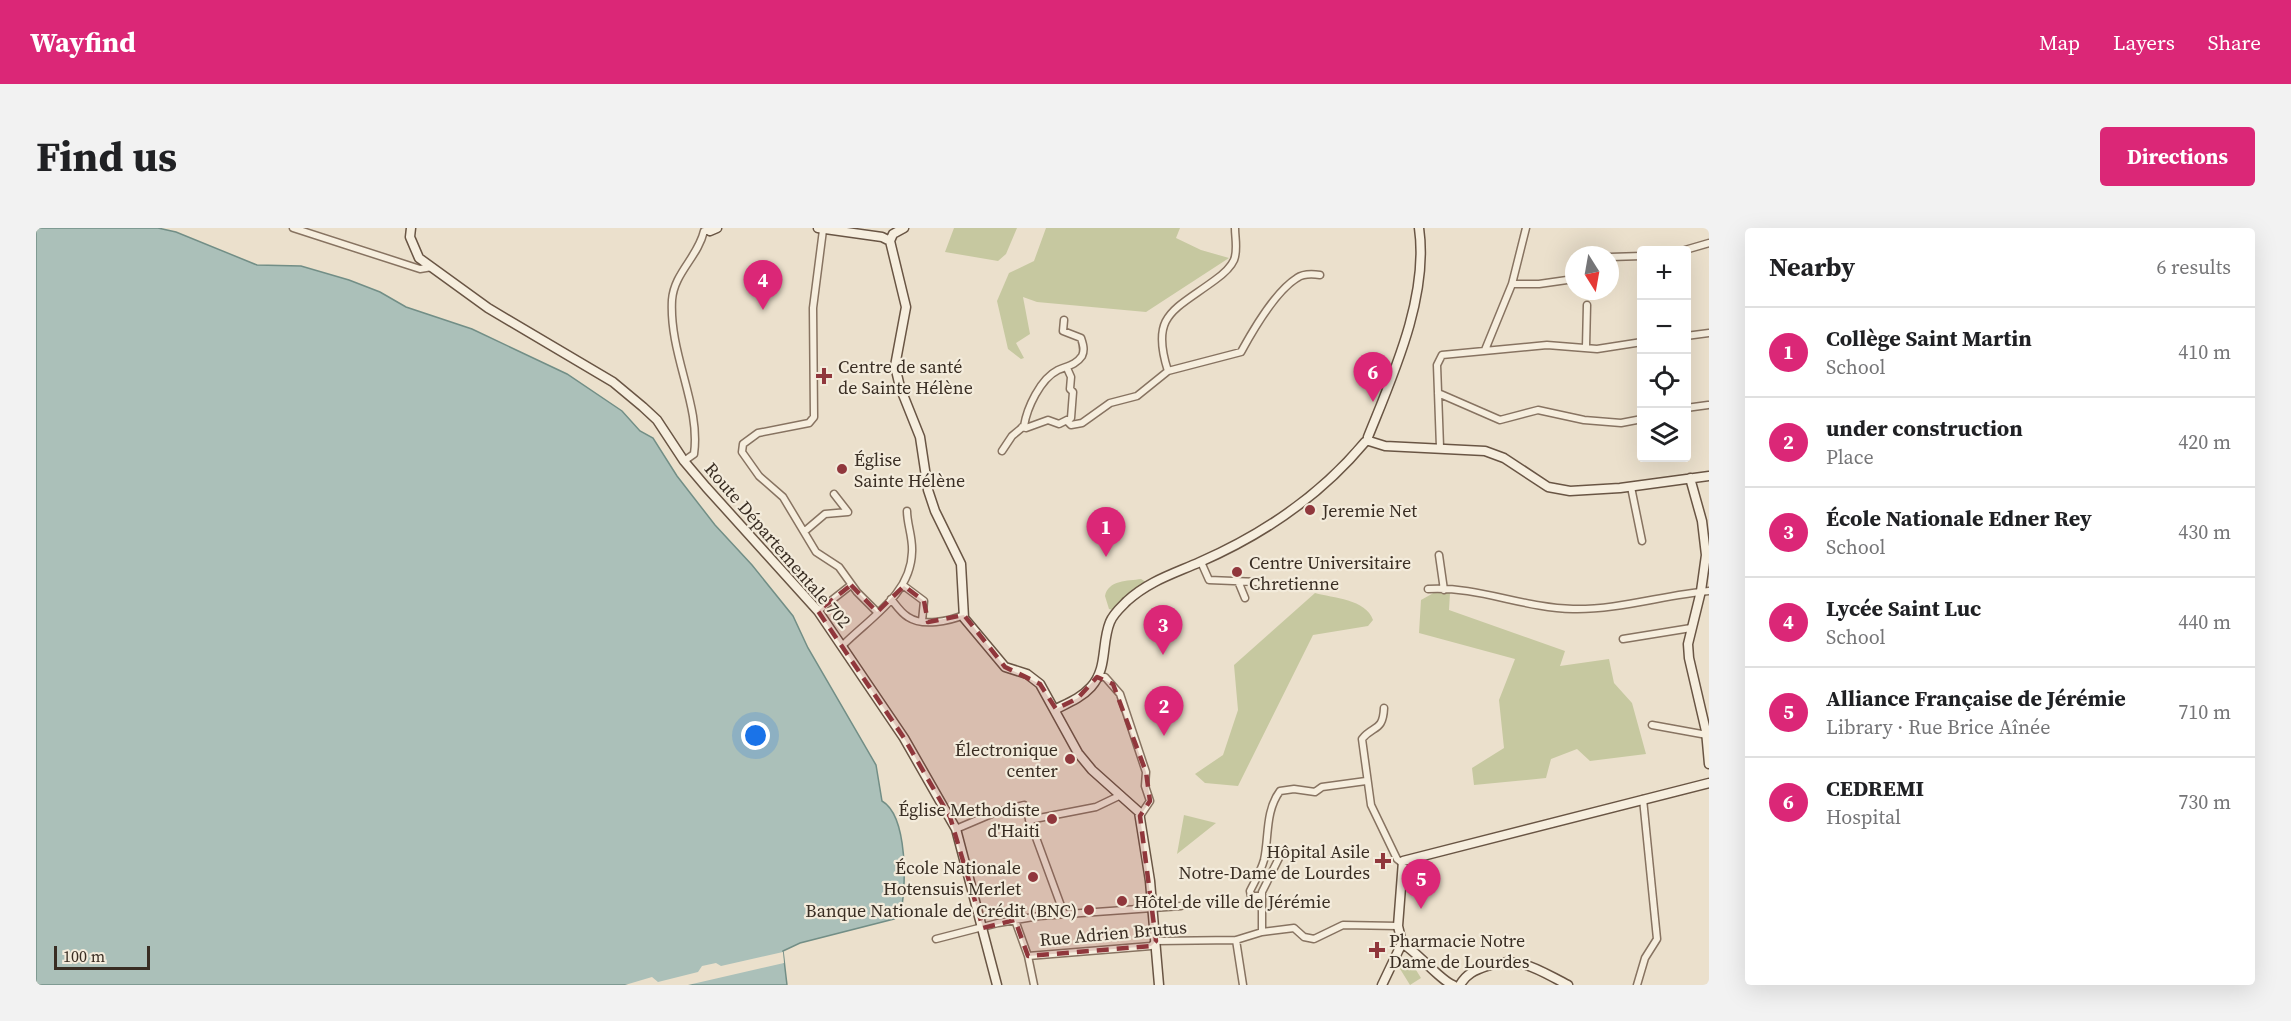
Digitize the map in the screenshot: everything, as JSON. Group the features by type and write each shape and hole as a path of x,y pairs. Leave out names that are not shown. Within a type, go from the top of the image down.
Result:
{"street":[{"path":"293,228 420,269 432,267"},
{"name":"Route Départementale 702","path":"411,228 413,249 419,258 488,309 613,382 657,420 684,461 818,611 904,738 956,829 997,985"},
{"path":"904,228 893,234 890,241 906,307 895,366 900,387 920,437 928,490 935,511 961,564 964,615 971,627 1005,667 1027,674 1041,684 1078,753 1092,770 1133,805 1140,816 1153,908 1159,985"},
{"path":"1168,371 1160,347 1162,329 1180,306 1233,264 1236,249 1235,228"},
{"path":"1056,709 1078,698 1097,677 1105,660 1110,622 1117,612 1145,586 1201,562 1292,513 1353,457 1367,440 1394,372 1419,282 1419,228"},
{"path":"1485,350 1512,284 1526,228"},
{"path":"684,461 694,454 695,440 690,400 673,337 672,299 679,276 701,245 704,231 711,229"},
{"path":"877,612 851,585 839,567 816,552 783,497 747,462 741,448 752,436 809,423 814,417 813,308 821,229 882,237 890,241"},
{"path":"1691,248 1709,243"},
{"path":"1619,257 1637,256"},
{"path":"1067,421 1071,425 1082,423 1110,403 1137,396 1168,371 1241,352 1278,297 1297,278 1306,274 1320,275"},
{"path":"1512,284 1539,284 1565,280"},
{"path":"1586,347 1587,305"},
{"path":"1002,451 1012,436 1022,427 1027,409 1042,387 1057,370 1067,368 1081,358 1084,348 1078,334 1063,331 1064,320"},
{"path":"1691,335 1709,333"},
{"path":"1440,447 1437,365 1442,355 1547,345 1597,349 1637,343"},
{"path":"1022,427 1026,428 1048,420 1059,424 1071,418 1073,392 1070,389 1071,377 1067,368"},
{"path":"1438,393 1500,420 1538,410 1584,420 1621,423 1637,419"},
{"path":"1691,407 1708,405"},
{"path":"1367,440 1385,446 1470,448 1495,454 1537,482 1561,490 1585,491 1709,476"},
{"path":"1690,478 1702,520 1706,545 1705,591 1691,628 1689,657 1707,735 1709,764"},
{"path":"1631,486 1642,541"},
{"path":"805,531 825,514 848,512 834,494"},
{"path":"843,645 904,586 909,578 913,550 907,511"},
{"path":"1439,555 1444,590"},
{"path":"1201,562 1209,580 1258,582"},
{"path":"1238,581 1245,598"},
{"path":"818,611 851,585"},
{"path":"904,586 924,601 922,621"},
{"path":"1428,589 1484,592 1520,603 1573,609 1613,606 1705,591"},
{"path":"891,599 906,617 922,621 954,619 964,615"},
{"path":"1623,639 1691,628"},
{"path":"1097,677 1105,677 1120,694 1146,772 1145,786 1150,801 1140,816"},
{"path":"1384,708 1382,722 1377,730 1362,739 1366,781 1377,819 1391,840 1397,859 1402,863"},
{"path":"1652,725 1707,735"},
{"path":"1262,896 1251,896 1250,891 1263,864 1268,823 1275,797 1280,791 1294,789 1315,792 1322,787 1366,781"},
{"path":"1402,863 1413,857 1709,783"},
{"path":"1029,820 1096,807 1122,795"},
{"path":"1637,985 1645,958 1657,939 1643,799"},
{"path":"956,829 996,812 1024,805 1064,914"},
{"path":"1262,932 1262,896 1282,852"},
{"path":"1402,863 1398,926 1402,943 1453,985"},
{"path":"936,939 1015,920 1064,914 1181,906"},
{"path":"1015,920 1028,956 1034,985"},
{"name":"Rue Adrien Brutus","path":"1028,956 1151,946 1156,941 1236,940 1262,932 1294,928 1304,937 1314,939 1343,925 1398,926"},
{"path":"1236,940 1243,985"},
{"path":"1382,985 1402,943"},
{"path":"1460,985 1464,977 1470,973 1508,961 1519,962 1568,985"}],"highlighted area":[{"path":"851,585 877,612 904,586 924,601 928,622 964,615 1005,667 1040,684 1056,709 1078,698 1097,677 1113,684 1146,772 1150,801 1140,816 1156,941 1151,946 1028,956 1015,920 983,928 950,817 904,738 818,611"}],"green space":[{"path":"954,228 1017,228 1006,254 998,261 945,252"},
{"path":"1046,228 1180,228 1176,238 1201,250 1229,258 1146,312 1037,302 1023,297 1030,334 1016,343 1024,358 1021,359 1008,349 997,301 1009,273 1034,261"},
{"path":"1141,579 1146,582 1144,585 1113,610 1109,609 1105,596 1110,587 1119,582"},
{"path":"1437,591 1450,593 1449,610 1565,651 1560,666 1609,659 1614,683 1632,703 1646,754 1590,761 1577,749 1551,759 1546,778 1474,785 1472,768 1504,748 1499,700 1515,659 1419,633 1421,600"},
{"path":"1315,593 1356,604 1364,608 1373,620 1368,626 1313,635 1238,786 1205,783 1195,774 1223,755 1238,710 1234,665"},
{"path":"1184,815 1216,823 1177,854"},
{"path":"1408,957 1421,978 1410,985 1397,964"}],"water":[{"path":"36,228 158,228 176,232 257,265 301,266 349,280 380,292 406,307 472,329 567,374 622,411 640,431 653,438 677,476 715,525 752,565 793,616 808,648 876,765 882,801 891,809 901,837 904,888 900,915 894,919 800,943 783,951 787,985 36,985"}],"pier":[{"path":"783,952 784,963 688,985 625,985 652,977 658,982 698,972 702,966 716,963 721,966"}],"place":[{"name":"Lycée Saint Luc","path":"763,310"},
{"name":"Centre de santé de Sainte Hélène","path":"824,376"},
{"name":"CEDREMI","path":"1373,402"},
{"name":"Église Sainte Hélène","path":"842,469"},
{"name":"Jeremie Net","path":"1310,510"},
{"name":"Collège Saint Martin","path":"1106,557"},
{"name":"Centre Universitaire Chretienne","path":"1237,572"},
{"name":"École Nationale Edner Rey","path":"1163,655"},
{"name":"under construction","path":"1164,736"},
{"name":"Électronique center","path":"1070,759"},
{"name":"Église Methodiste d'Haiti","path":"1052,819"},
{"name":"Hôpital Asile Notre-Dame de Lourdes","path":"1383,861"},
{"name":"École Nationale Hotensuis Merlet","path":"1033,877"},
{"name":"Hôtel de ville de Jérémie","path":"1122,901"},
{"name":"Alliance Française de Jérémie","path":"1421,909"},
{"name":"Banque Nationale de Crédit (BNC)","path":"1089,910"},
{"name":"Pharmacie Notre Dame de Lourdes","path":"1377,950"}]}
